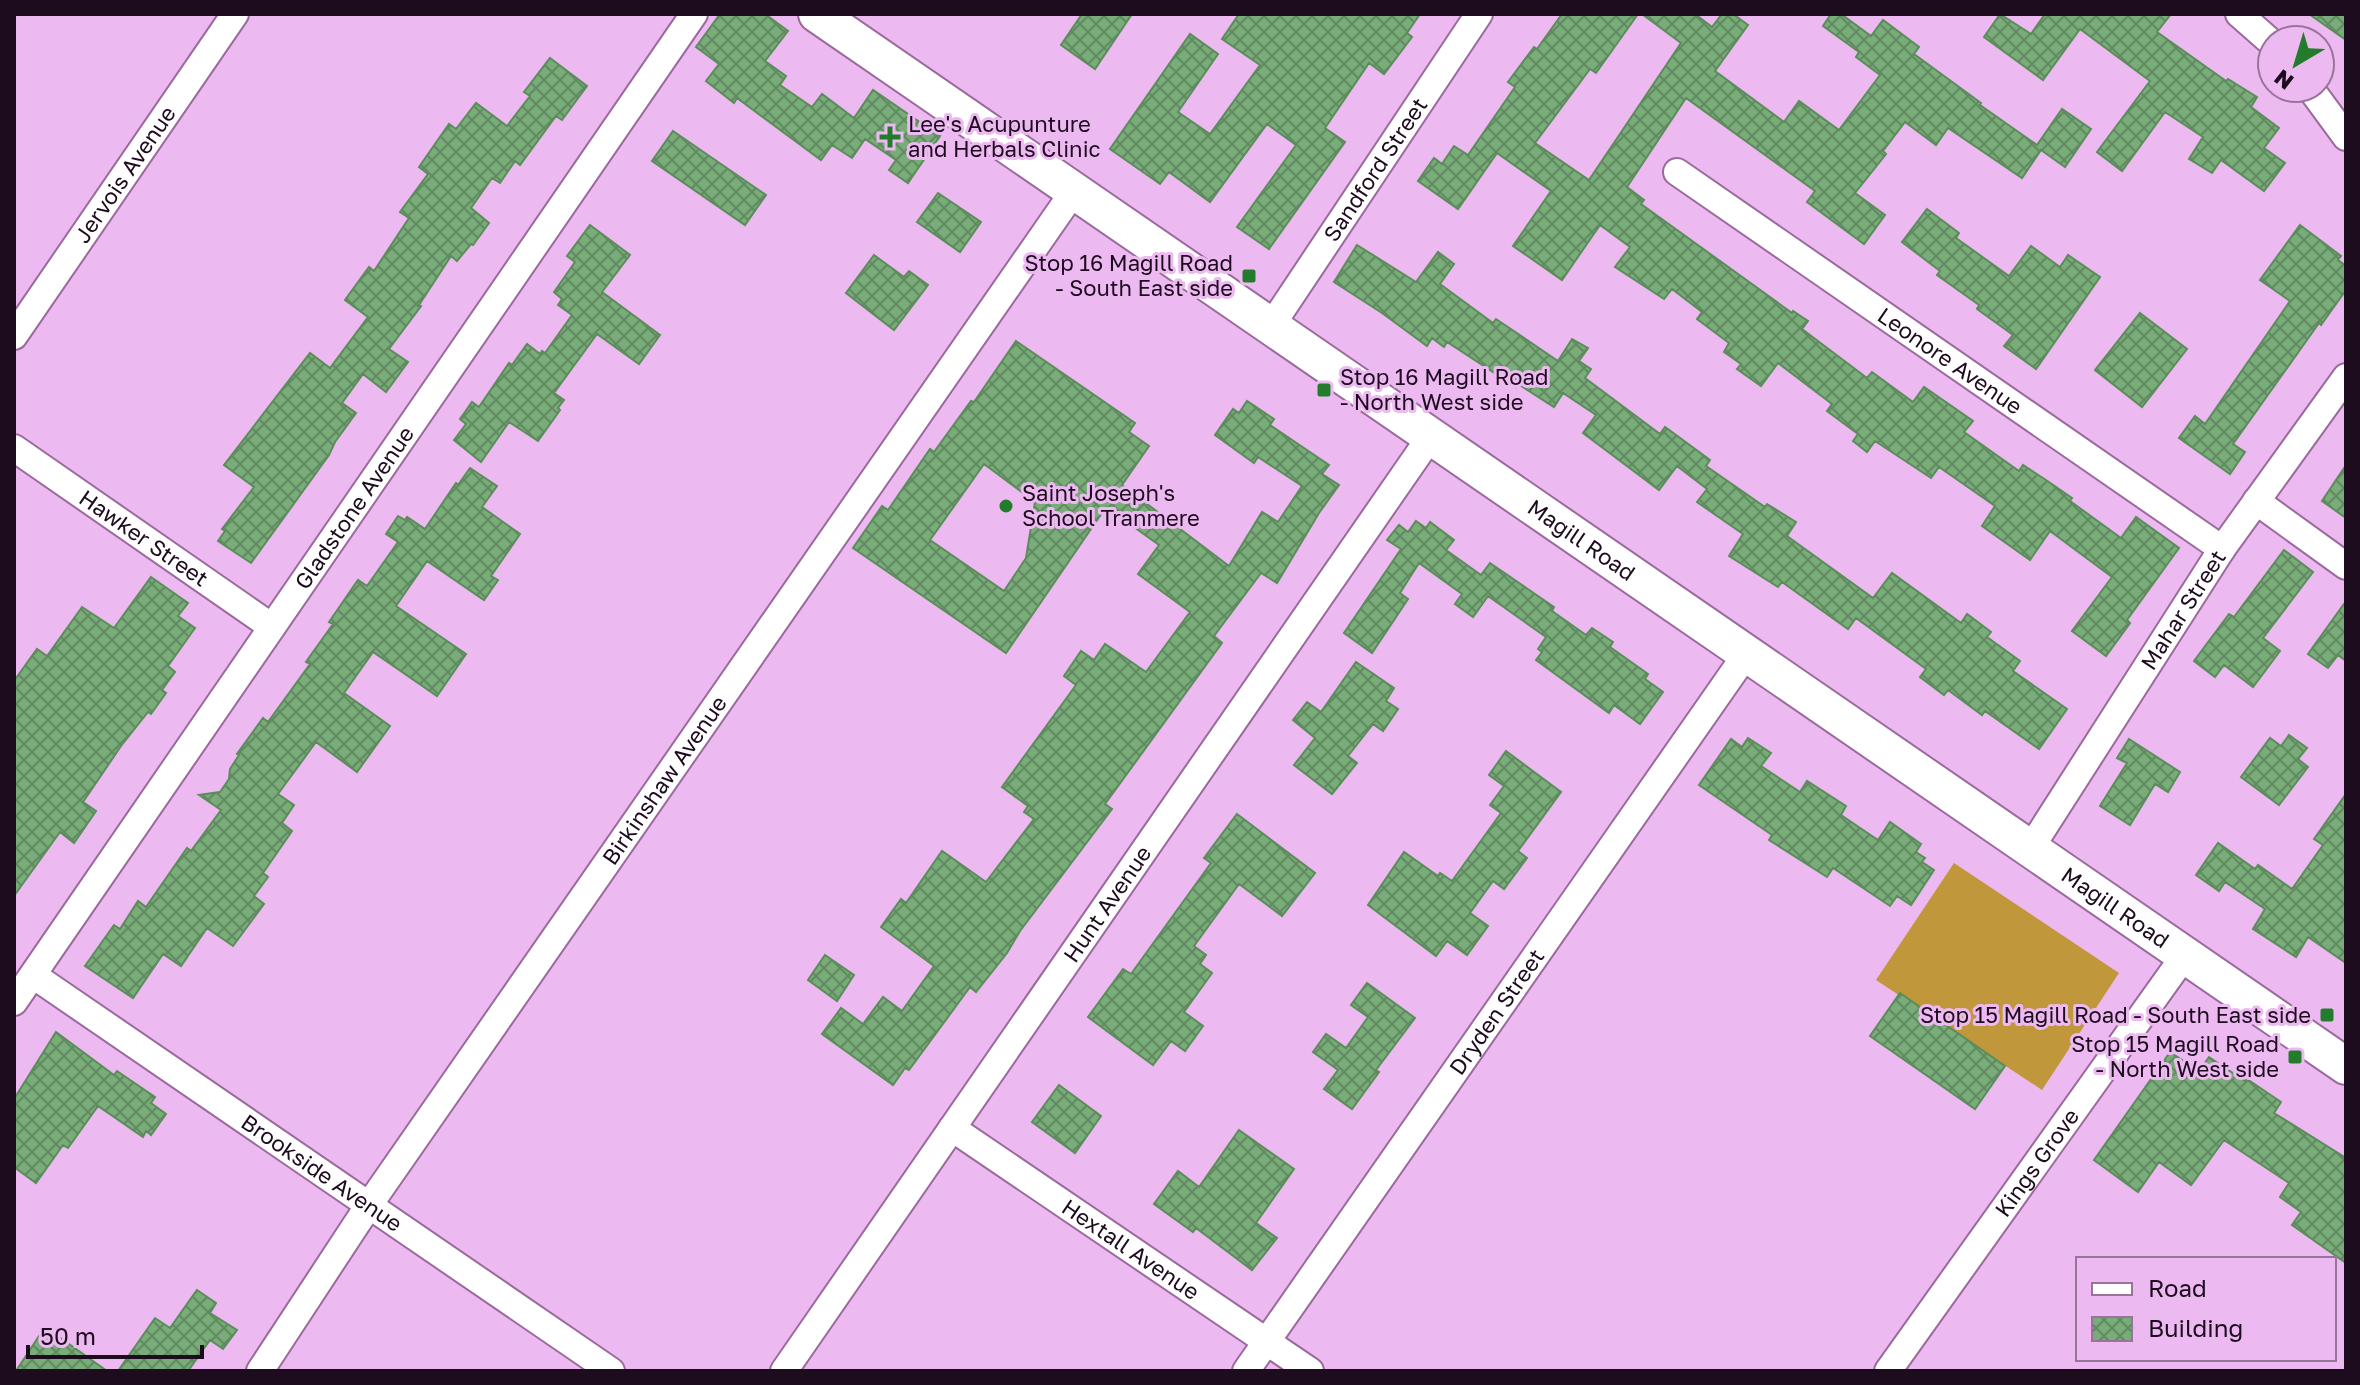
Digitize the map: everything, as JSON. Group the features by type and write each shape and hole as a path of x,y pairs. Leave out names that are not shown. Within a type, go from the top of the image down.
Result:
{"main road":[{"name":"Magill Road","path":"817,14 2346,1066"}],"street":[{"name":"Jervois Avenue","path":"14,336 235,14"},
{"name":"Gladstone Avenue","path":"14,1002 694,14"},
{"name":"Sandford Street","path":"1271,326 1479,14"},
{"path":"2239,14 2256,29"},
{"path":"2322,104 2346,137"},
{"name":"Leonore Avenue","path":"1677,172 2222,549"},
{"name":"Birkinshaw Avenue","path":"260,1371 369,1205 1074,191"},
{"name":"Mahar Street","path":"2030,849 2222,549 2346,377"},
{"name":"Hunt Avenue","path":"784,1371 1431,436"},
{"name":"Hawker Street","path":"14,448 272,627"},
{"path":"2256,501 2346,566"},
{"name":"Dryden Street","path":"1246,1371 1747,653"},
{"name":"Kings Grove","path":"1888,1371 2185,955"},
{"name":"Brookside Avenue","path":"33,975 611,1371"},
{"name":"Hextall Avenue","path":"952,1128 1310,1371"}],"shaded area":[{"path":"1954,863 2119,973 2042,1090 1876,980"}],"building":[{"path":"720,14 765,14 788,31 765,61 786,76 780,85 812,107 822,94 854,118 873,90 940,136 908,183 889,170 896,160 865,139 852,158 832,145 821,160 737,98 734,103 706,81 719,64 696,47"},
{"path":"1082,14 1132,14 1095,69 1061,45"},
{"path":"1239,14 1420,14 1407,33 1412,37 1384,74 1369,63 1325,128 1345,142 1269,249 1237,227 1296,145 1267,124 1210,202 1169,172 1160,184 1110,149 1190,34 1218,54 1178,112 1210,134 1260,65 1222,39"},
{"path":"1562,14 1638,14 1596,73 1590,69 1535,143 1589,180 1681,43 1642,14 1695,14 1712,27 1722,14 1733,14 1748,25 1715,71 1784,122 1799,101 1839,130 1880,75 1856,57 1859,52 1823,26 1831,14 1841,14 1871,36 1883,20 1919,47 1914,54 2037,145 2062,109 2091,129 2065,167 2041,150 2022,178 1948,128 1936,145 1905,122 1883,151 1886,154 1855,193 1885,215 1864,244 1807,202 1815,191 1686,98 1627,187 1644,200 1641,204 1792,313 1808,321 1802,329 1867,378 1872,372 1913,402 1924,387 1973,421 1964,432 2019,471 2023,465 2046,480 2121,538 2136,517 2179,548 2127,620 2130,623 2106,656 2072,631 2112,577 2050,531 2030,560 1982,526 1995,506 1939,467 1931,478 1875,441 1867,452 1853,441 1858,434 1827,411 1832,404 1778,363 1761,386 1737,369 1741,364 1724,352 1729,343 1697,319 1702,312 1672,289 1664,299 1615,267 1630,247 1600,225 1562,280 1513,246 1551,191 1497,153 1458,209 1418,181 1434,158 1442,164 1454,146 1468,155 1515,87 1508,82"},
{"path":"2000,14 2031,34 2045,14 2171,14 2157,32 2226,81 2228,79 2256,96 2251,107 2279,128 2264,148 2285,163 2264,191 2221,160 2212,173 2189,159 2203,137 2165,112 2122,171 2097,152 2150,81 2080,29 2043,80 1984,37"},
{"path":"2309,14 2346,14 2346,40 2336,33 2336,24 2323,24"},
{"path":"550,58 587,86 562,120 556,116 520,165 515,161 500,183 492,178 471,208 489,223 457,261 451,256 421,306 389,349 408,362 386,392 363,374 342,403 356,413 251,563 218,541 225,531 222,529 254,487 224,465 310,353 330,368 368,317 345,300 369,267 374,271 409,218 400,212 428,174 419,167 449,124 456,129 476,103 507,126 530,96 524,92"},
{"path":"673,131 766,195 745,225 652,161"},
{"path":"938,193 981,222 960,252 917,222"},
{"path":"1927,209 1959,233 1956,238 2009,276 2031,246 2060,267 2068,255 2100,277 2036,369 2004,346 2013,335 1977,309 1979,305 1937,275 1940,271 1902,242"},
{"path":"590,225 630,255 602,292 660,335 639,364 597,334 554,393 564,400 538,441 509,422 481,462 454,440 466,424 460,419 472,402 479,407 509,363 512,365 527,344 540,354 542,351 545,353 572,315 558,305 562,299 554,292 575,262 567,256"},
{"path":"2300,225 2341,256 2338,260 2346,266 2346,290 2233,444 2245,452 2230,474 2179,438 2195,416 2205,424 2290,301 2260,280"},
{"path":"1357,245 1416,282 1438,252 1454,264 1440,284 1493,323 1496,319 1558,361 1572,339 1588,348 1579,361 1591,369 1585,378 1660,434 1665,427 1710,460 1706,466 1765,507 1767,504 1796,522 1787,536 1873,598 1892,573 1961,623 1967,614 1991,632 1987,637 2020,661 2013,671 2067,709 2039,749 1985,711 1982,715 1948,690 1944,695 1920,677 1926,669 1856,618 1848,629 1782,582 1778,587 1729,556 1743,534 1697,502 1707,489 1677,466 1659,490 1583,433 1596,415 1563,393 1554,407 1518,384 1516,387 1447,342 1444,347 1432,338 1427,346 1334,282"},
{"path":"874,255 904,277 909,271 928,285 894,330 846,293"},
{"path":"2140,313 2187,349 2142,407 2095,370"},
{"path":"1016,341 1135,423 1129,432 1149,446 1122,485 1229,566 1262,512 1278,522 1302,486 1258,457 1254,463 1215,435 1233,409 1239,413 1247,401 1274,419 1270,425 1329,465 1322,474 1339,485 1277,583 1261,573 1214,636 1222,643 1105,804 1112,809 1020,931 1007,953 976,992 970,987 909,1070 905,1068 893,1085 822,1034 841,1008 863,1024 883,997 902,1011 934,966 881,927 901,899 906,903 942,851 986,882 1034,819 1024,812 1028,806 1002,787 1076,685 1064,676 1081,651 1094,660 1105,644 1146,672 1190,612 1138,574 1159,545 1106,507 1006,653 853,548 882,506 888,510 930,449 934,452 971,401 974,402","holes":["984,464 1035,502 1026,558 1004,591 930,540"]},
{"path":"2346,465 2346,518 2322,501"},
{"path":"470,468 497,486 482,507 520,534 491,576 498,580 484,600 427,561 396,606 466,654 437,696 373,652 344,693 390,726 357,772 316,742 278,794 294,805 282,823 292,831 263,873 268,877 254,896 264,904 233,946 207,928 181,966 163,954 133,998 85,966 114,925 120,929 138,901 146,907 187,848 191,851 221,810 199,795 220,792 229,779 237,754 263,718 268,722 310,664 306,662 333,624 329,622 358,580 367,586 398,542 386,534 398,516 405,520 407,517 425,529"},
{"path":"1416,521 1426,528 1430,522 1454,540 1446,550 1481,575 1490,563 1554,607 1552,611 1586,635 1592,628 1613,642 1610,647 1648,674 1645,679 1663,692 1640,724 1614,705 1609,713 1536,660 1542,652 1538,649 1546,637 1488,596 1473,617 1455,604 1462,594 1419,563 1400,593 1408,599 1372,653 1344,633 1401,549 1387,540 1399,525 1408,532"},
{"path":"2284,550 2313,572 2263,638 2280,651 2253,687 2224,665 2215,677 2194,661 2229,614 2234,617"},
{"path":"151,577 188,603 178,616 195,628 168,666 175,672 162,690 166,693 121,746 83,802 96,811 74,843 60,832 14,896 14,681 37,649 47,656 82,607 114,628"},
{"path":"2346,601 2346,661 2338,655 2328,668 2308,654"},
{"path":"1356,662 1394,688 1386,701 1398,709 1383,731 1373,724 1348,756 1357,763 1332,794 1294,765 1315,738 1293,720 1307,702 1321,712"},
{"path":"2289,735 2307,748 2298,759 2308,767 2279,805 2241,777 2270,738 2281,746"},
{"path":"1748,738 1771,753 1761,766 1800,792 1807,781 1846,806 1841,815 1878,840 1890,822 1921,844 1916,852 1925,858 1922,862 1934,870 1911,905 1897,896 1890,906 1833,868 1827,877 1769,840 1772,835 1699,785 1731,739 1742,747"},
{"path":"2129,739 2180,772 2168,792 2155,784 2130,825 2100,806 2127,763 2117,758"},
{"path":"1506,751 1561,792 1518,851 1527,858 1504,889 1493,881 1470,913 1488,926 1467,955 1447,941 1436,956 1368,905 1404,852 1438,876 1440,873 1452,881 1501,813 1490,805 1504,786 1489,775"},
{"path":"2346,794 2346,963 2308,937 2296,957 2253,929 2265,909 2225,882 2219,891 2196,875 2218,843 2255,869 2258,865 2292,889 2323,845 2314,839"},
{"path":"1237,814 1315,873 1282,916 1239,884 1194,946 1206,955 1200,964 1212,973 1184,1012 1203,1026 1185,1051 1171,1041 1153,1065 1088,1017 1123,969 1131,974 1211,863 1204,858"},
{"path":"825,955 854,975 837,1001 808,980"},
{"path":"1367,983 1415,1018 1376,1070 1379,1072 1352,1109 1324,1089 1338,1070 1313,1052 1326,1034 1346,1048 1368,1017 1351,1005"},
{"path":"1900,993 2005,1066 1975,1109 1870,1036"},
{"path":"56,1032 114,1075 117,1071 155,1097 151,1103 166,1114 151,1135 146,1131 143,1137 98,1106 68,1148 63,1145 36,1183 14,1167 14,1099"},
{"path":"2170,1052 2199,1071 2209,1057 2245,1081 2247,1079 2281,1102 2274,1113 2346,1158 2346,1263 2292,1225 2301,1212 2280,1197 2289,1183 2224,1140 2191,1185 2159,1162 2138,1192 2094,1160"},
{"path":"1059,1085 1101,1116 1075,1153 1032,1122"},
{"path":"1239,1130 1294,1169 1256,1223 1277,1238 1252,1270 1196,1228 1193,1232 1154,1204 1178,1171 1199,1187"},
{"path":"197,1290 216,1303 210,1313 237,1330 223,1349 210,1340 188,1371 118,1371 155,1318 170,1328"},
{"path":"45,1327 107,1371 16,1371"}],"place":[{"name":"Lee's Acupunture and Herbals Clinic","path":"890,137"},
{"name":"Stop 16 Magill Road - South East side","path":"1249,276"},
{"name":"Stop 16 Magill Road - North West side","path":"1324,390"},
{"name":"Saint Joseph's School Tranmere","path":"1006,506"},
{"name":"Stop 15 Magill Road - South East side","path":"2327,1015"},
{"name":"Stop 15 Magill Road - North West side","path":"2295,1057"}]}
